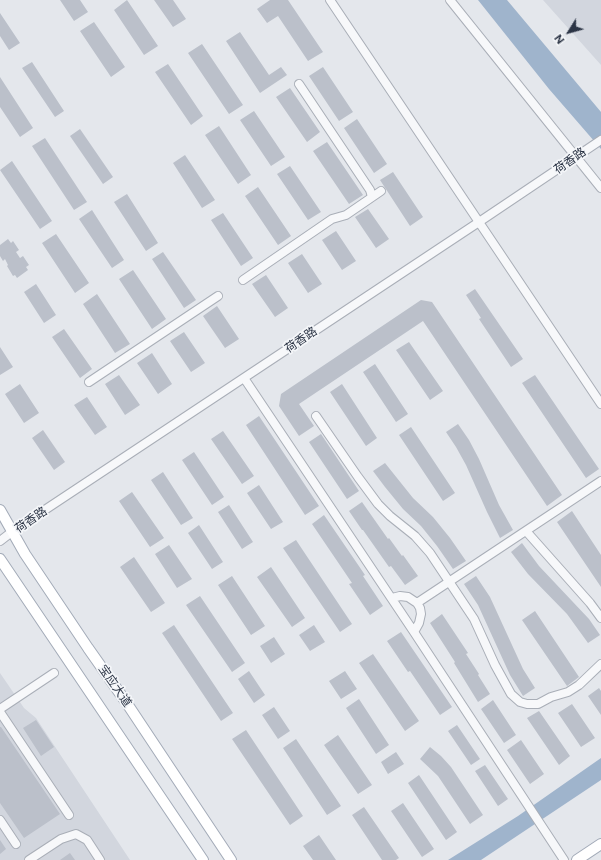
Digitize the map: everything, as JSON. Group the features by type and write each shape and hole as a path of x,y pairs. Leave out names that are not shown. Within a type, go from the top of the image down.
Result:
{"main road":[{"name":"宝应大道","path":"0,510 25,554 231,860"},
{"name":"宝应大道","path":"0,559 203,860"},
{"path":"577,860 601,844"}],"street":[{"path":"330,0 601,404"},
{"path":"450,0 575,158 601,188"},
{"path":"299,84 370,190 372,197"},
{"name":"荷香路","path":"0,541 601,140"},
{"path":"243,280 332,219 346,215 381,191"},
{"path":"89,382 218,296"},
{"path":"244,378 392,598 564,860"},
{"path":"316,416 378,504 390,516 415,536 430,553 474,619 495,665 511,694 520,702 527,704 538,704 551,697 568,692 579,685 601,664"},
{"path":"417,603 601,481"},
{"path":"526,531 590,603 601,618"},
{"path":"392,598 400,596 417,603 420,608 420,614 419,623 414,632"},
{"path":"54,673 0,710 70,816"},
{"path":"0,820 16,844"},
{"path":"32,859 61,839 76,834 87,840 100,860"}],"shaded area":[{"path":"543,0 601,0 601,65"},
{"path":"0,673 24,708 36,718 130,860 0,860"}],"water":[{"path":"478,0 507,0 601,112 601,149 549,89"},
{"path":"601,758 601,780 481,860 448,860 518,816"}],"building":[{"path":"60,0 80,0 88,12 74,21"},
{"path":"127,0 158,46 144,55 114,10"},
{"path":"154,0 173,0 186,19 173,27"},
{"path":"270,0 288,0 323,52 308,61 278,16 267,23 257,9"},
{"path":"0,13 20,43 9,50 0,36"},
{"path":"94,22 125,67 111,77 80,31"},
{"path":"240,32 269,75 281,67 287,75 260,93 226,41"},
{"path":"202,44 243,105 229,114 188,53"},
{"path":"32,62 64,111 55,117 22,68"},
{"path":"168,64 203,116 191,125 155,72"},
{"path":"323,67 353,112 339,121 309,76"},
{"path":"0,77 33,128 20,137 0,107"},
{"path":"290,88 320,132 307,142 276,97"},
{"path":"254,111 285,157 271,166 240,120"},
{"path":"357,119 387,164 374,173 344,128"},
{"path":"219,126 251,175 238,184 205,135"},
{"path":"80,129 113,177 103,184 70,136"},
{"path":"45,138 87,202 74,210 32,146"},
{"path":"327,142 363,195 349,204 313,151"},
{"path":"185,155 215,200 202,208 173,163"},
{"path":"12,161 52,221 40,229 0,170"},
{"path":"290,166 321,212 308,220 277,174"},
{"path":"393,172 423,217 410,226 380,180"},
{"path":"258,187 291,236 278,245 245,196"},
{"path":"127,194 158,243 146,251 114,202"},
{"path":"368,209 389,239 376,248 355,217"},
{"path":"92,210 124,260 112,268 79,219"},
{"path":"223,213 253,258 241,266 211,220"},
{"path":"336,231 356,261 342,270 322,240"},
{"path":"56,234 89,283 75,293 42,243"},
{"path":"8,239 11,243 13,241 19,250 16,252 20,258 23,256 29,265 26,267 28,270 17,278 15,275 13,276 5,259 3,261 0,256 0,245"},
{"path":"163,252 196,300 184,308 152,259"},
{"path":"302,254 322,284 308,293 288,263"},
{"path":"133,270 166,319 152,329 119,279"},
{"path":"266,275 288,308 275,317 252,284"},
{"path":"36,284 56,315 44,323 24,292"},
{"path":"475,289 523,359 511,367 479,319 481,318 466,295"},
{"path":"97,294 130,344 115,353 83,304"},
{"path":"421,300 432,302 562,495 547,506 423,321 299,404 314,426 299,436 279,406 281,394"},
{"path":"217,306 239,339 225,348 203,316"},
{"path":"64,329 92,369 80,378 52,337"},
{"path":"184,332 205,363 191,372 170,341"},
{"path":"409,342 443,391 430,400 396,350"},
{"path":"0,347 13,367 0,375"},
{"path":"152,353 172,384 158,394 137,363"},
{"path":"375,364 408,414 396,422 363,372"},
{"path":"119,375 140,405 125,415 105,384"},
{"path":"535,375 599,469 586,478 522,383"},
{"path":"20,384 39,413 24,423 5,394"},
{"path":"342,384 377,438 366,446 330,392"},
{"path":"87,397 107,427 95,435 74,405"},
{"path":"259,416 319,506 305,515 246,425"},
{"path":"458,424 469,440 479,459 499,505 513,530 500,538 466,465 446,432"},
{"path":"411,427 455,493 443,501 399,435"},
{"path":"43,430 65,462 54,470 32,438"},
{"path":"223,431 254,476 242,484 211,439"},
{"path":"321,434 359,491 347,499 309,442"},
{"path":"194,452 224,497 212,505 182,460"},
{"path":"385,463 413,498 433,517 466,561 453,569 421,526 403,509 373,471"},
{"path":"163,472 193,518 181,525 151,480"},
{"path":"259,485 283,522 271,529 247,493"},
{"path":"132,492 164,538 150,547 119,501"},
{"path":"362,502 388,539 389,538 402,556 403,555 418,576 405,585 391,566 389,567 349,511"},
{"path":"229,505 253,542 242,549 218,512"},
{"path":"572,511 601,555 601,587 557,522"},
{"path":"324,515 365,575 363,576 383,606 370,615 349,584 352,583 312,524"},
{"path":"199,525 223,562 212,569 188,533"},
{"path":"296,540 352,624 340,632 283,548"},
{"path":"522,543 539,566 589,619 600,635 588,643 567,614 528,574 511,552"},
{"path":"169,545 192,579 177,588 155,554"},
{"path":"134,557 165,603 151,612 120,567"},
{"path":"271,567 305,618 292,627 257,577"},
{"path":"232,576 265,626 251,635 218,585"},
{"path":"476,576 490,597 523,669 535,688 523,696 510,675 478,605 464,584"},
{"path":"200,596 245,663 232,672 186,605"},
{"path":"535,611 579,677 567,686 522,620"},
{"path":"442,614 468,653 466,654 490,694 478,702 430,623"},
{"path":"174,625 233,713 221,721 162,633"},
{"path":"314,625 325,642 310,651 299,635"},
{"path":"401,632 452,707 440,715 410,671 408,672 387,641"},
{"path":"274,637 285,654 271,663 260,646"},
{"path":"373,654 419,721 405,731 359,663"},
{"path":"249,671 265,695 254,703 238,679"},
{"path":"345,671 357,689 341,699 329,681"},
{"path":"599,688 601,691 601,715 588,696"},
{"path":"359,699 389,745 376,754 346,708"},
{"path":"493,700 516,735 504,743 481,709"},
{"path":"572,704 595,738 581,747 558,713"},
{"path":"274,707 290,731 278,739 262,715"},
{"path":"539,711 570,756 559,765 527,718"},
{"path":"36,720 54,747 41,756 23,728"},
{"path":"457,725 480,759 471,765 448,731"},
{"path":"0,727 60,814 24,838 0,803"},
{"path":"246,730 303,816 290,825 232,739"},
{"path":"338,735 372,785 358,794 324,745"},
{"path":"296,739 341,806 327,815 283,748"},
{"path":"521,740 544,774 530,784 507,750"},
{"path":"430,747 451,767 483,815 470,824 438,776 420,759"},
{"path":"396,752 404,764 388,774 381,762"},
{"path":"485,765 508,799 498,806 475,771"},
{"path":"419,775 457,832 446,840 408,783"},
{"path":"403,803 434,849 422,857 391,811"},
{"path":"364,807 399,858 396,860 382,860 352,815"},
{"path":"319,835 336,860 313,860 303,846"},
{"path":"0,840 6,849 0,854"},
{"path":"70,853 75,860 60,860"}]}
